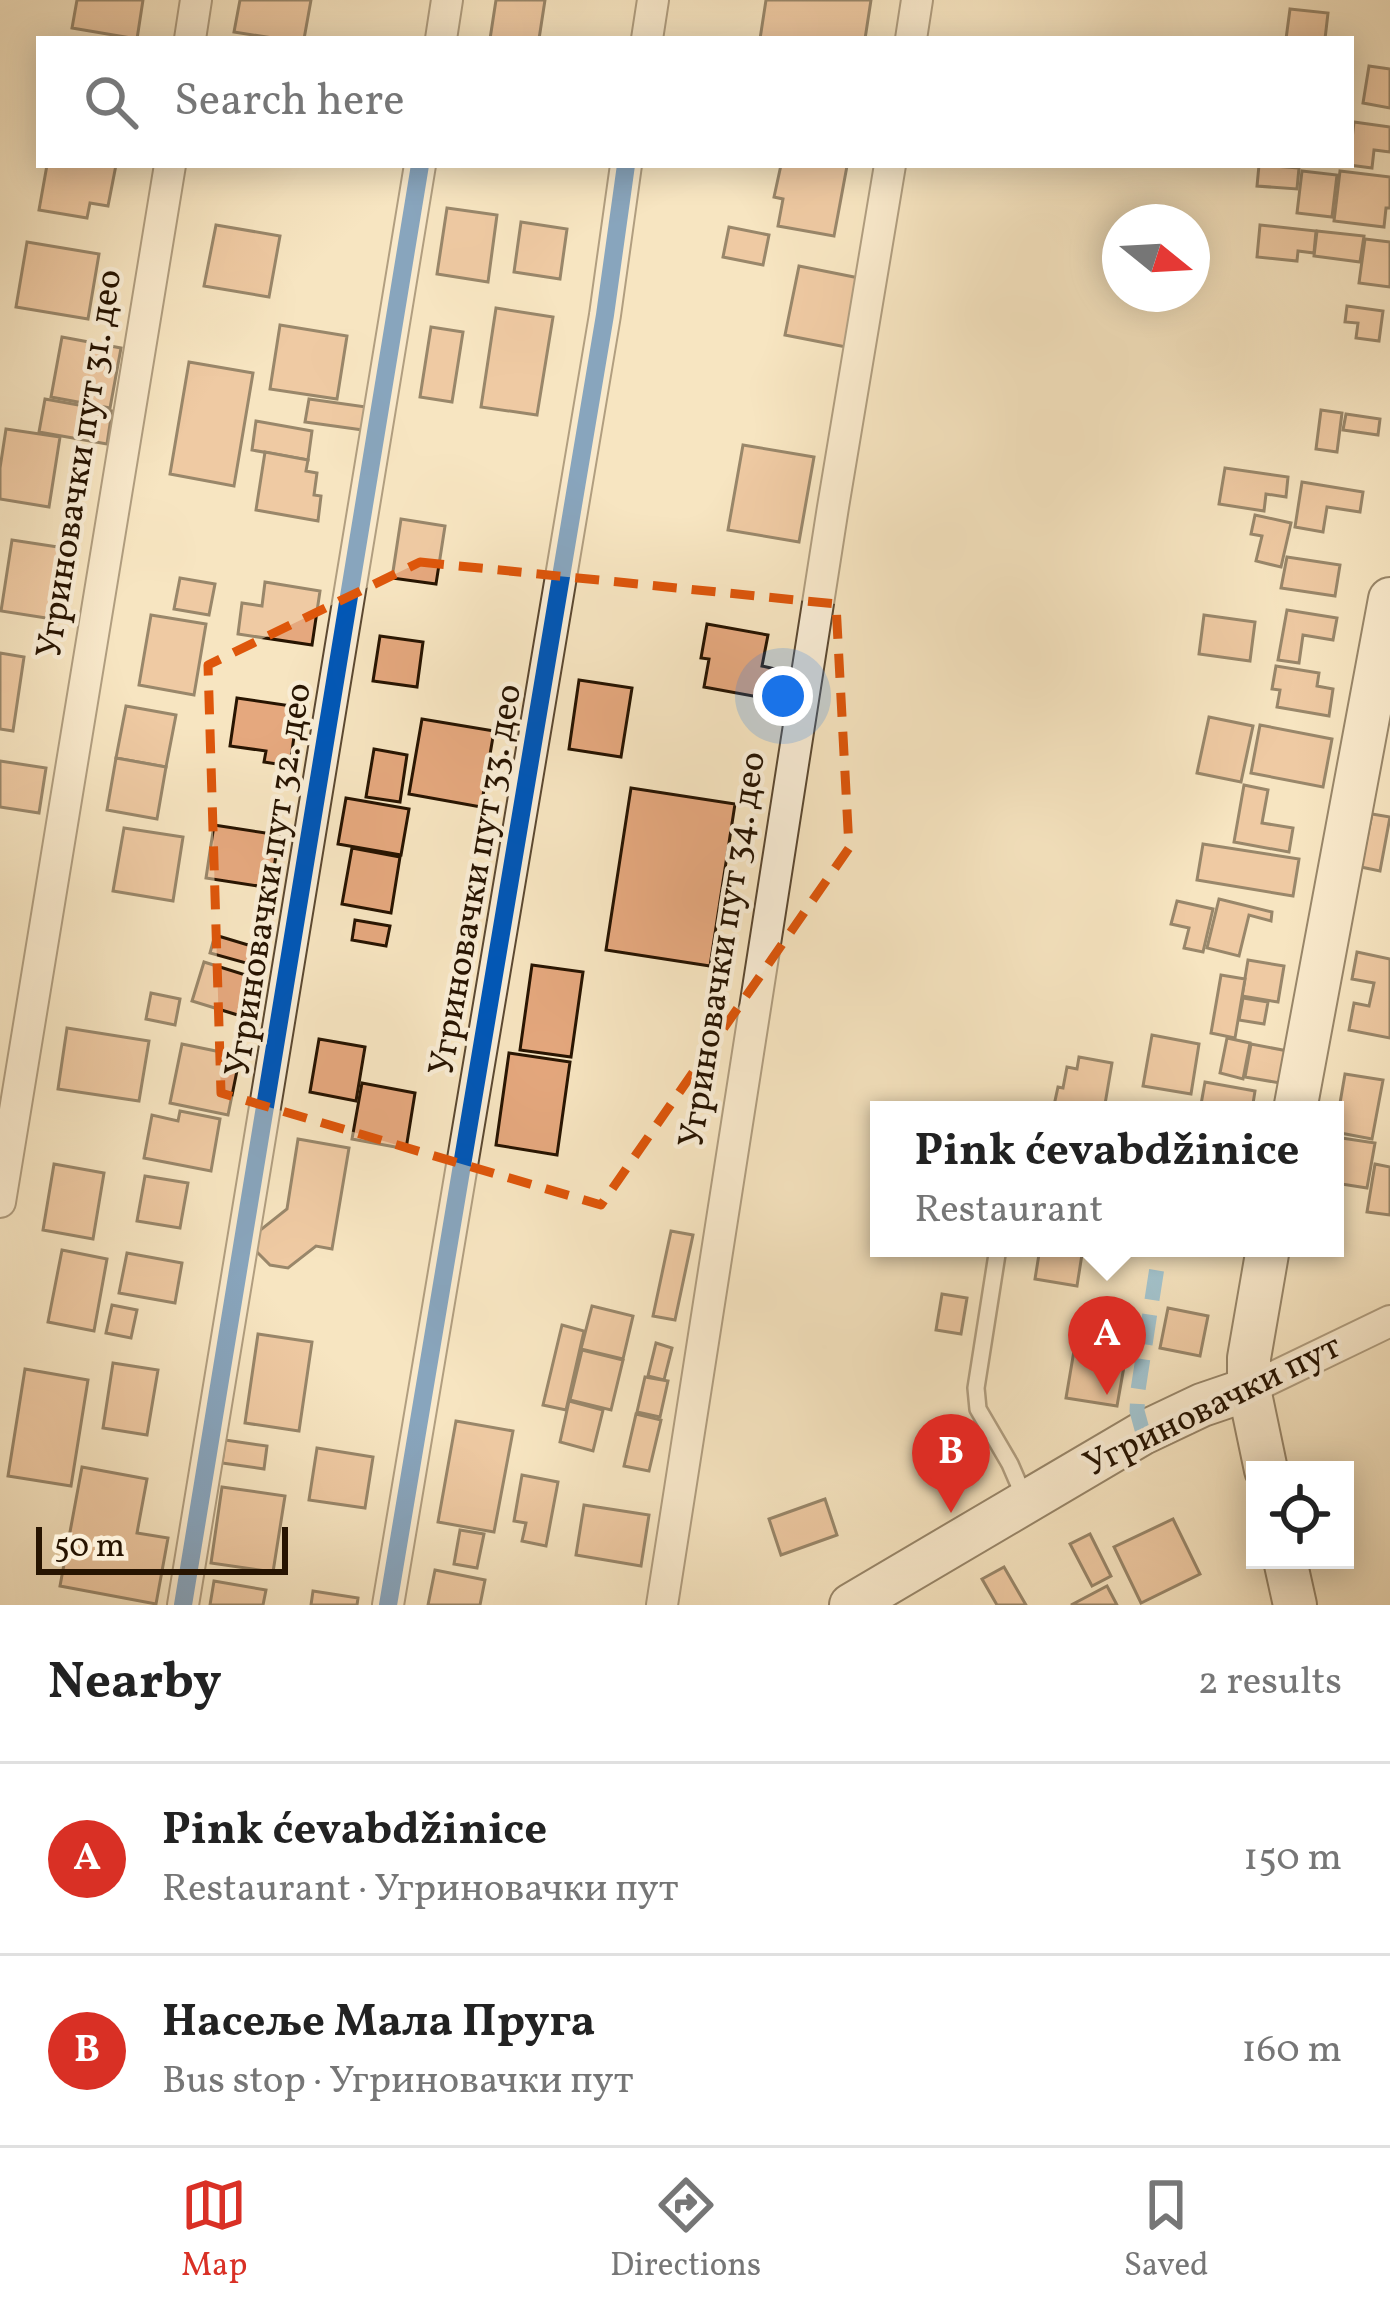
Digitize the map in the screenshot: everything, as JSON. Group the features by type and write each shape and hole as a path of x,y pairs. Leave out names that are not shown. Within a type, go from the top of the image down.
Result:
{"street":[{"path":"190,36 196,0"},
{"path":"441,36 447,0"},
{"path":"647,36 653,0"},
{"path":"911,36 917,0"},
{"name":"Угриновачки пут 31. део","path":"0,1202 170,168"},
{"name":"Угриновачки пут 32. део","path":"184,1605 420,168"},
{"name":"Угриновачки пут 33. део","path":"388,1605 605,315 626,168"},
{"name":"Угриновачки пут 34. део","path":"662,1605 832,507 889,168"},
{"path":"1297,1101 1390,599"},
{"path":"1264,1461 1249,1389 1249,1358 1266,1257"},
{"name":"Угриновачки пут","path":"850,1605 1143,1432 1249,1389 1390,1321"},
{"path":"1288,1569 1295,1605"}],"lane":[{"path":"997,1257 976,1388 979,1409 1026,1501"}],"highlighted area":[{"path":"420,562 836,604 849,848 601,1205 221,1093 208,665"}],"building":[{"path":"77,0 143,0 137,36 72,28"},
{"path":"240,0 311,0 305,36 234,32"},
{"path":"496,0 545,0 539,36 490,36"},
{"path":"766,0 871,0 865,36 760,36"},
{"path":"1290,9 1328,13 1325,36 1286,36"},
{"path":"1369,66 1390,69 1390,108 1363,103"},
{"path":"1354,122 1390,127 1390,152 1374,150 1372,168 1354,166"},
{"path":"46,168 115,168 108,206 90,203 87,218 39,210"},
{"path":"780,168 847,168 834,236 778,226 783,199 774,197"},
{"path":"1259,168 1299,168 1297,189 1257,186"},
{"path":"1302,171 1337,175 1332,217 1297,213"},
{"path":"1340,171 1390,177 1390,208 1386,208 1384,227 1334,221"},
{"path":"447,208 497,215 488,282 437,274"},
{"path":"521,222 567,229 560,279 514,272"},
{"path":"216,225 280,236 269,297 204,286"},
{"path":"1260,225 1316,231 1314,253 1298,251 1297,261 1257,257"},
{"path":"729,227 769,235 763,265 723,257"},
{"path":"1317,231 1364,236 1360,262 1314,256"},
{"path":"1365,239 1390,242 1390,287 1359,283"},
{"path":"27,242 99,254 88,319 16,307"},
{"path":"799,266 859,278 846,347 785,335"},
{"path":"1347,306 1383,311 1379,341 1356,338 1358,323 1345,322"},
{"path":"496,308 553,317 537,415 481,407"},
{"path":"280,325 347,336 337,399 270,389"},
{"path":"431,327 463,332 452,402 420,397"},
{"path":"62,337 121,348 110,408 51,397"},
{"path":"189,362 253,373 234,486 170,474"},
{"path":"45,399 112,411 107,444 39,432"},
{"path":"309,399 366,407 363,430 305,422"},
{"path":"1321,410 1342,413 1337,452 1316,449"},
{"path":"1346,414 1380,419 1378,435 1343,430"},
{"path":"256,421 312,431 308,460 252,450"},
{"path":"6,429 60,437 49,507 0,499"},
{"path":"743,445 814,457 799,542 728,530"},
{"path":"265,452 308,460 306,471 317,473 314,495 321,496 318,521 256,510"},
{"path":"1225,468 1288,477 1286,497 1266,494 1264,511 1219,504"},
{"path":"1302,482 1363,492 1360,512 1327,507 1323,532 1295,527"},
{"path":"1255,515 1291,523 1281,567 1256,561 1262,536 1251,534"},
{"path":"401,519 445,526 436,584 392,578"},
{"path":"12,540 71,549 59,620 1,611"},
{"path":"1287,557 1340,565 1335,596 1281,588"},
{"path":"180,578 215,584 209,615 174,609"},
{"path":"265,582 320,591 312,645 238,634 242,603 262,606"},
{"path":"1287,610 1337,618 1333,640 1303,635 1299,663 1278,660"},
{"path":"151,615 206,624 194,695 139,685"},
{"path":"1204,615 1255,622 1250,661 1199,654"},
{"path":"707,624 768,635 762,666 775,669 770,699 704,687 709,659 701,658"},
{"path":"380,636 423,642 417,687 373,681"},
{"path":"0,653 24,657 13,731 0,729"},
{"path":"1276,666 1319,673 1317,686 1333,689 1329,716 1277,707 1280,690 1272,689"},
{"path":"579,680 632,688 621,757 569,749"},
{"path":"237,698 298,707 290,766 264,762 266,751 230,746"},
{"path":"126,706 176,715 166,767 116,758"},
{"path":"1209,717 1253,726 1241,782 1197,773"},
{"path":"422,719 494,731 481,807 409,794"},
{"path":"1260,725 1332,739 1323,787 1251,773"},
{"path":"374,749 407,755 400,802 366,797"},
{"path":"116,758 166,767 157,819 107,810"},
{"path":"0,761 46,768 39,813 0,807"},
{"path":"1244,785 1268,790 1262,823 1293,828 1289,852 1234,842"},
{"path":"631,788 735,804 710,966 606,950"},
{"path":"346,798 409,809 401,855 338,844"},
{"path":"1372,814 1390,817 1380,871 1361,867"},
{"path":"214,825 279,835 271,888 206,878"},
{"path":"124,828 183,837 173,901 113,891"},
{"path":"1203,844 1299,859 1293,896 1197,880"},
{"path":"352,848 400,857 391,913 342,904"},
{"path":"1219,899 1272,912 1271,921 1249,915 1239,956 1207,948"},
{"path":"1177,901 1213,909 1203,952 1184,948 1189,928 1171,924"},
{"path":"355,920 390,926 386,946 352,940"},
{"path":"215,935 258,948 253,965 210,953"},
{"path":"1357,952 1390,959 1390,1038 1349,1030 1354,1003 1369,1006 1374,983 1352,979"},
{"path":"1248,960 1284,966 1278,1002 1242,996"},
{"path":"204,962 252,977 241,1016 192,1001"},
{"path":"532,965 583,972 571,1057 520,1050"},
{"path":"1221,975 1245,979 1235,1038 1211,1033"},
{"path":"151,993 180,999 175,1025 146,1019"},
{"path":"1243,998 1268,1002 1264,1024 1239,1020"},
{"path":"67,1028 149,1041 139,1101 58,1089"},
{"path":"1152,1035 1199,1044 1191,1094 1143,1086"},
{"path":"1227,1038 1250,1043 1243,1079 1220,1073"},
{"path":"319,1039 365,1047 356,1101 310,1092"},
{"path":"182,1044 240,1056 228,1115 170,1103"},
{"path":"1251,1044 1293,1052 1286,1084 1245,1077"},
{"path":"509,1053 570,1062 557,1155 496,1145"},
{"path":"1079,1057 1112,1063 1106,1101 1055,1101 1067,1067 1077,1069"},
{"path":"1345,1074 1383,1080 1372,1139 1344,1134 1344,1101 1340,1101"},
{"path":"1205,1082 1255,1091 1253,1101 1202,1101"},
{"path":"362,1083 415,1093 406,1149 352,1139"},
{"path":"180,1111 220,1119 211,1171 144,1158 152,1115 178,1121"},
{"path":"1344,1138 1375,1143 1367,1188 1344,1184"},
{"path":"298,1139 349,1148 332,1249 316,1246 288,1268 270,1265 257,1252 253,1236 287,1209"},
{"path":"54,1164 104,1173 93,1239 43,1230"},
{"path":"1375,1164 1390,1167 1390,1215 1367,1212"},
{"path":"145,1176 188,1183 180,1228 137,1221"},
{"path":"671,1231 693,1235 675,1320 653,1316"},
{"path":"62,1250 107,1259 94,1331 48,1322"},
{"path":"127,1253 182,1263 175,1303 119,1293"},
{"path":"1039,1257 1082,1257 1077,1286 1035,1279"},
{"path":"942,1294 967,1298 961,1334 936,1330"},
{"path":"112,1305 137,1310 131,1338 106,1333"},
{"path":"592,1306 633,1316 623,1359 581,1349"},
{"path":"1168,1308 1208,1316 1200,1356 1160,1348"},
{"path":"562,1325 584,1331 566,1410 543,1405"},
{"path":"1077,1333 1113,1339 1110,1359 1125,1361 1117,1406 1066,1398"},
{"path":"258,1334 312,1342 299,1431 245,1423"},
{"path":"656,1343 672,1348 664,1380 648,1376"},
{"path":"582,1350 623,1360 611,1410 570,1400"},
{"path":"113,1363 158,1370 147,1435 103,1428"},
{"path":"25,1369 88,1380 71,1486 8,1476"},
{"path":"645,1377 668,1381 660,1417 637,1412"},
{"path":"569,1401 603,1410 593,1451 560,1442"},
{"path":"636,1414 661,1420 649,1471 624,1466"},
{"path":"456,1421 513,1431 494,1532 438,1522"},
{"path":"225,1440 267,1446 264,1469 222,1463"},
{"path":"317,1448 373,1457 365,1508 309,1500"},
{"path":"82,1467 147,1479 137,1533 168,1538 156,1604 60,1586"},
{"path":"522,1475 558,1482 546,1546 522,1541 526,1523 514,1521"},
{"path":"222,1487 285,1496 273,1572 211,1563"},
{"path":"825,1499 837,1535 781,1555 769,1519"},
{"path":"584,1505 649,1515 641,1566 576,1555"},
{"path":"1173,1519 1200,1574 1141,1603 1114,1547"},
{"path":"460,1530 484,1534 477,1568 454,1564"},
{"path":"1090,1534 1111,1576 1092,1586 1070,1544"},
{"path":"1004,1567 1026,1605 997,1605 982,1579"},
{"path":"435,1570 485,1580 480,1605 428,1605"},
{"path":"214,1581 266,1590 263,1605 210,1605"},
{"path":"1107,1586 1117,1605 1071,1605"},
{"path":"313,1591 358,1598 357,1605 311,1605"}],"marked path":[{"path":"1143,1433 1138,1390 1159,1257"}],"cycle path":[{"path":"183,1605 420,168"},
{"path":"388,1605 605,315 626,168"}],"place":[{"name":"Pink ćevabdžinice","path":"1107,1395"},
{"name":"Насеље Мала Пруга","path":"951,1513"}]}
